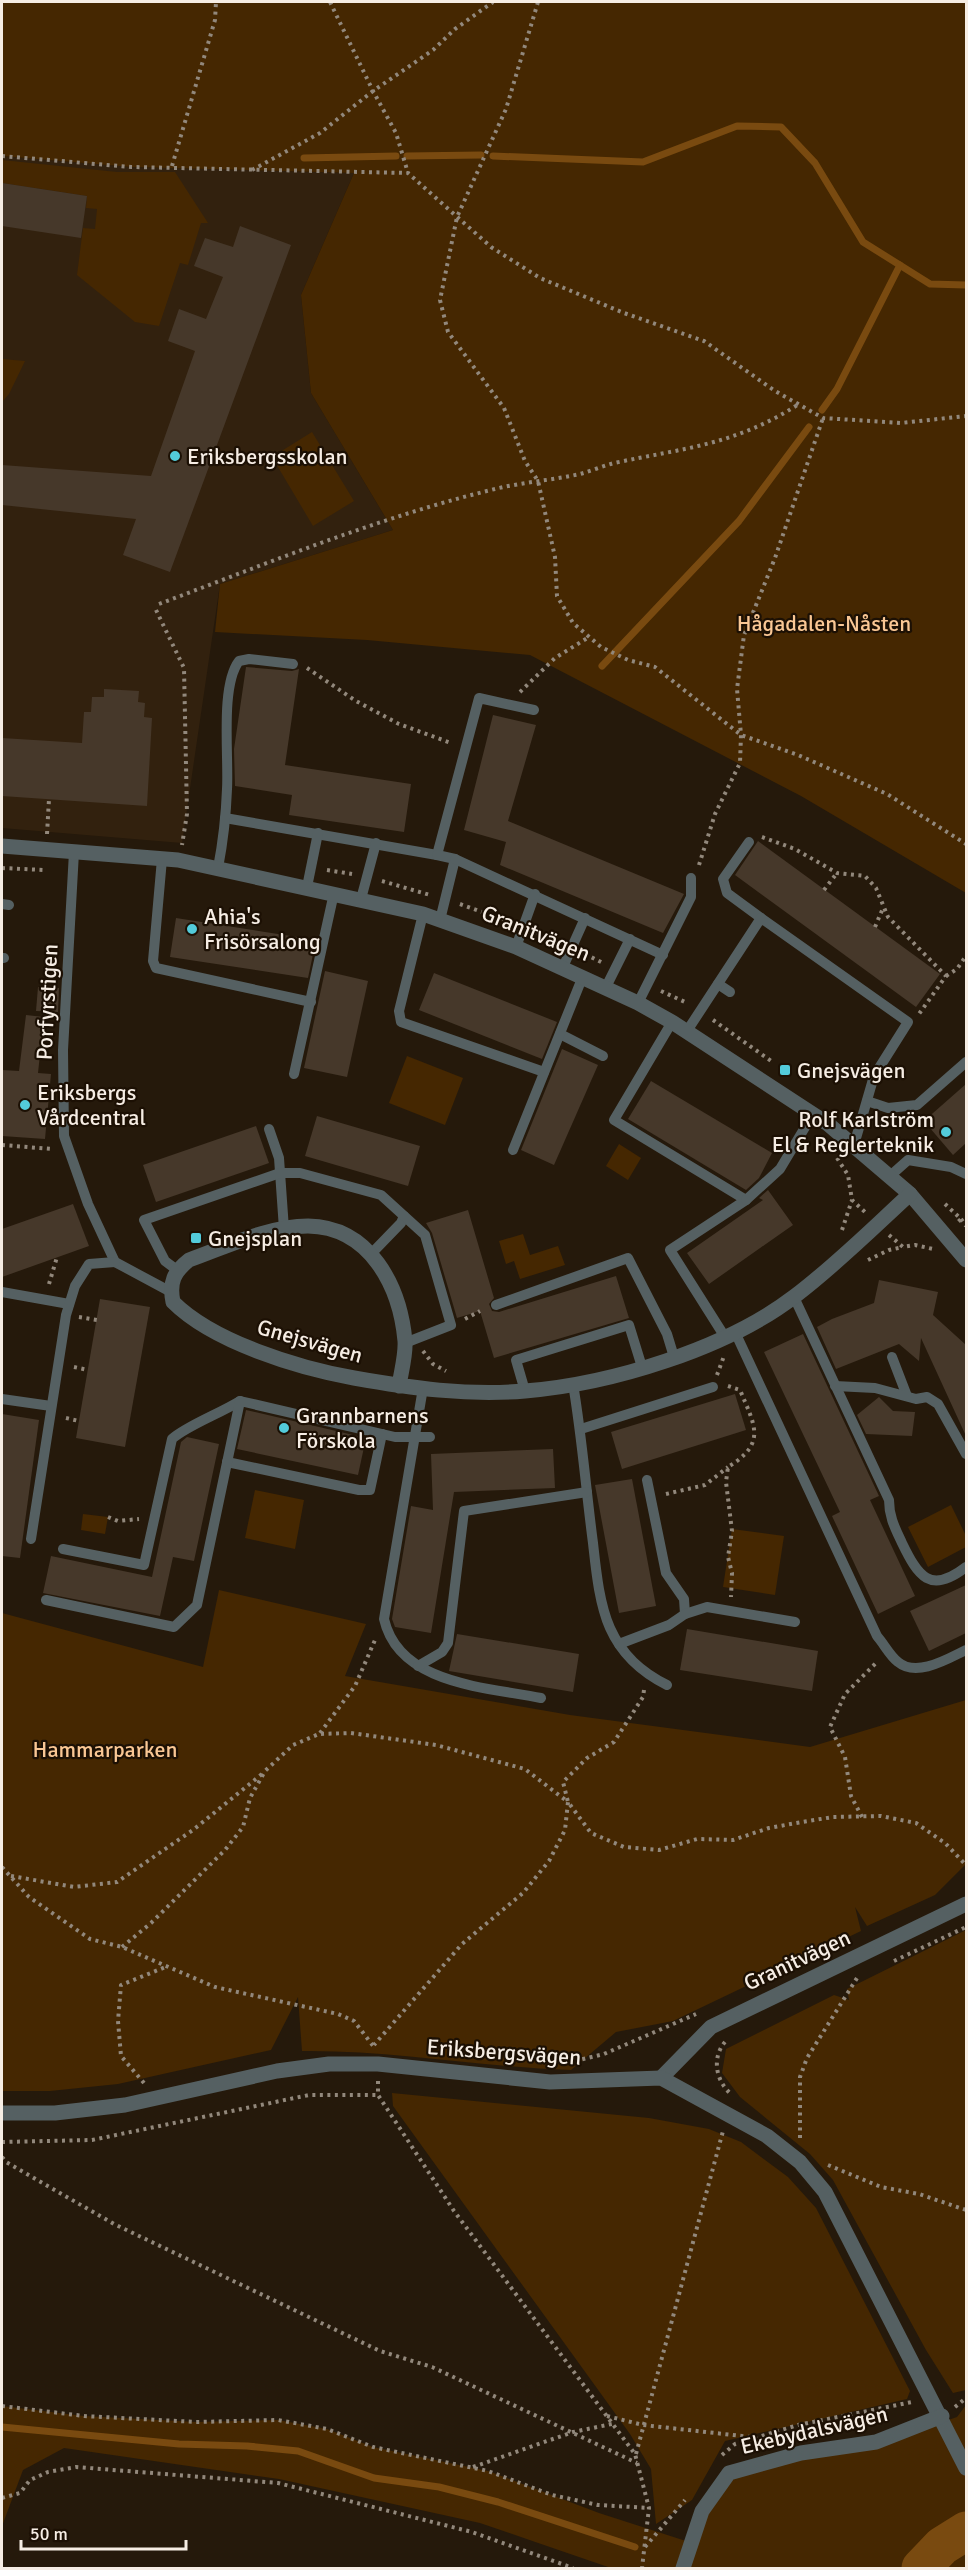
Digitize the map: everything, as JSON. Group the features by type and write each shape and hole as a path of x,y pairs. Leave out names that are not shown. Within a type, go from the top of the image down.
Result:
{"street":[{"name":"Granitvägen","path":"2,846 178,860 423,914 516,946 606,987 672,1022 813,1114 854,1145 910,1194 966,1260"},
{"name":"Gnejsvägen","path":"171,1292 173,1302 184,1313 255,1352 326,1373 399,1386 476,1392 525,1391 573,1384 642,1367 730,1335 794,1297 910,1194"},
{"path":"171,1292 177,1270 189,1260 284,1229 308,1226 333,1231 371,1254 387,1274 411,1340 399,1386"},
{"name":"Granitvägen","path":"661,2078 711,2027 966,1904"},
{"name":"Eriksbergsvägen","path":"2,2113 55,2113 125,2105 277,2071 329,2064 378,2064 550,2082 661,2078 767,2136 801,2162 825,2192 942,2416 966,2468"},
{"name":"Ekebydalsvägen","path":"683,2568 702,2511 729,2473 801,2453 876,2442 942,2416"}],"lane":[{"path":"219,868 225,818 227,709 233,669 239,661 249,659 293,664"},
{"path":"437,855 479,698 534,710"},
{"path":"225,818 376,843 455,860 535,894 663,954"},
{"path":"307,887 318,833"},
{"path":"748,842 723,879 727,893 908,1022 865,1093 854,1145"},
{"path":"361,899 376,843"},
{"name":"Porfyrstigen","path":"74,852 63,1050 64,1136 88,1204 115,1262"},
{"path":"162,859 153,961 156,968 311,1002"},
{"path":"440,920 455,860"},
{"path":"638,1003 691,897 691,878"},
{"path":"294,1074 334,893"},
{"path":"516,946 535,894"},
{"path":"423,914 399,1011 401,1022 544,1072"},
{"path":"562,967 585,918"},
{"path":"687,1031 761,918"},
{"path":"606,987 630,939"},
{"path":"513,1150 583,976"},
{"path":"718,984 730,992"},
{"path":"672,1022 614,1120 746,1200"},
{"path":"560,1034 603,1056"},
{"path":"865,1093 888,1108 917,1105 966,1062"},
{"path":"813,1114 780,1169 746,1200 670,1250 730,1335 877,1636 899,1664 910,1667 934,1665 966,1650"},
{"path":"269,1129 279,1158 284,1229"},
{"path":"890,1176 908,1160 951,1167 966,1174"},
{"path":"177,1270 165,1261 144,1220 280,1173 300,1173 381,1195 425,1235 451,1325 411,1340"},
{"path":"371,1254 401,1223 404,1216"},
{"path":"496,1305 628,1258 667,1334 674,1357"},
{"path":"31,1539 51,1406 69,1304 75,1286 89,1264 115,1262 171,1292"},
{"path":"2,1292 69,1304"},
{"path":"794,1297 890,1500 889,1516 915,1571 924,1578 939,1581 955,1576 966,1567"},
{"path":"525,1391 516,1360 629,1325 642,1367"},
{"path":"892,1357 907,1396"},
{"path":"573,1384 581,1429 597,1575 609,1627 625,1654 646,1675 667,1685"},
{"path":"835,1386 875,1388 916,1399 927,1397 938,1404 966,1454"},
{"path":"581,1429 713,1387"},
{"path":"423,1388 384,1619 387,1633 396,1646 418,1666 440,1678 542,1698"},
{"path":"2,1399 51,1406"},
{"path":"63,1549 144,1565 172,1439 179,1432 216,1416 240,1401 382,1434 413,1438 430,1437"},
{"path":"46,1600 174,1627 188,1617 197,1605 240,1401"},
{"path":"227,1461 359,1490 370,1490 382,1434"},
{"path":"647,1480 666,1573 684,1599 685,1614"},
{"path":"418,1666 442,1652 448,1643 464,1511 587,1492"},
{"path":"619,1644 669,1625 685,1614 707,1607 795,1622"}],"path":[{"path":"172,166 215,20 216,2"},
{"path":"330,2 396,133 408,173 491,247 540,278 624,313 704,341 775,391 823,418 901,423 966,416"},
{"path":"251,170 320,133 373,91 434,50 455,29 493,2"},
{"path":"538,2 506,109 457,217 440,300 448,332 504,408 525,461 538,481 555,557 557,596 573,623 601,647 628,660 655,667 674,679 741,735 798,755 887,794 966,844"},
{"path":"2,156 131,167 172,166 408,173"},
{"path":"159,604 413,511 501,488 728,440 771,422 799,404"},
{"path":"691,897 715,814 740,763 741,735 737,689 744,635 775,558 823,418"},
{"path":"156,610 184,668 187,813 178,860"},
{"path":"511,705 530,679 555,658 589,636"},
{"path":"293,664 311,669 356,701 399,724 440,740 466,747"},
{"path":"47,849 49,799"},
{"path":"748,842 755,836 781,843 837,873 865,876 876,888 888,918 946,976"},
{"path":"2,868 73,872"},
{"path":"824,890 837,873"},
{"path":"875,927 883,907"},
{"path":"908,1022 922,1012 946,976 957,969 966,956"},
{"path":"2,1145 69,1150"},
{"path":"837,1238 846,1223 852,1200"},
{"path":"961,1219 966,1226"},
{"path":"865,1262 889,1250 903,1247"},
{"path":"45,1299 57,1257"},
{"path":"411,1340 433,1364 454,1374"},
{"path":"713,1387 726,1351 718,1355"},
{"path":"651,1497 705,1485 751,1450 755,1439 754,1428 740,1390 725,1384 713,1387"},
{"path":"728,1467 726,1482 732,1531 728,1557 732,1588 728,1611"},
{"path":"108,1517 118,1521 137,1518 154,1523"},
{"path":"319,1734 355,1686 384,1619"},
{"path":"862,1817 851,1796 845,1757 830,1727 845,1694 870,1667 890,1652"},
{"path":"374,2045 462,1944 523,1893 549,1861 565,1830 568,1802 563,1782 587,1758 614,1742 644,1697 646,1675"},
{"path":"9,1875 74,1887 117,1882 193,1830 293,1745 319,1734 351,1733 447,1748 525,1769 568,1802 591,1833 624,1848 659,1850 697,1839 733,1840 769,1828 796,1823 881,1816 916,1823 945,1843 966,1865"},
{"path":"122,1947 151,1923 178,1893 225,1850 243,1827 250,1798 265,1771"},
{"path":"2,1867 29,1897 90,1939 122,1947 215,1987 338,2014 354,2021 374,2045 378,2064 378,2095 454,2211 635,2454 649,2508 642,2568"},
{"path":"890,1963 966,1928"},
{"path":"145,2084 121,2056 118,2021 121,1985 168,1966"},
{"path":"846,1983 868,1973"},
{"path":"857,1978 807,2058 800,2078 801,2162 818,2161 880,2187 919,2194 966,2210"},
{"path":"573,2062 604,2054 702,2011"},
{"path":"635,2454 734,2097 720,2079 717,2062 719,2051 728,2039"},
{"path":"363,2045 386,2046"},
{"path":"133,2086 154,2081"},
{"path":"2,2142 92,2140 309,2095 378,2095"},
{"path":"2,2157 6,2162 125,2229 380,2351 432,2367 638,2464"},
{"path":"717,2459 735,2444 798,2425 914,2402"},
{"path":"2,2406 84,2416 196,2422 278,2420 327,2429 373,2447 488,2471 552,2495 598,2505 649,2508"},
{"path":"607,2416 644,2425 755,2438"},
{"path":"471,2468 573,2432 612,2424"},
{"path":"2,2498 20,2493 30,2480 48,2472 76,2467 278,2483 472,2532 573,2568"},
{"path":"644,2549 667,2524"}],"shaded area":[{"name":"Eriksbergsskolan","path":"2,156 131,167 354,173 301,295 311,393 393,530 220,584 182,843 2,828"}],"green space":[{"name":"Hågadalen-Nåsten","path":"2,2 966,2 966,893 801,796 530,655 367,640 215,632 220,584 393,530 311,393 301,295 354,173 131,167 2,156"},
{"path":"2,160 117,172 175,172 208,223 201,223 188,265 180,263 159,326 135,322 77,275 83,228 95,229 97,209 86,208 87,196 2,183"},
{"path":"2,359 25,361 9,394 2,402"},
{"path":"312,432 354,501 313,526 272,457"},
{"path":"407,1056 463,1078 445,1125 389,1103"},
{"path":"619,1144 641,1158 628,1180 606,1166"},
{"path":"523,1234 530,1255 558,1246 565,1265 520,1279 514,1261 506,1264 499,1241"},
{"path":"255,1490 304,1500 295,1549 245,1538"},
{"path":"951,1505 966,1536 966,1547 928,1567 908,1527"},
{"path":"83,1514 108,1517 105,1534 81,1530"},
{"path":"732,1529 784,1536 775,1595 723,1587"},
{"name":"Hammarparken","path":"219,1590 366,1624 345,1676 570,1715 810,1747 966,1700 966,1864 935,1895 867,1926 855,1907 861,1931 673,2021 616,2032 571,2070 369,2053 302,2051 298,1997 271,2050 118,2084 50,2091 2,2091 2,1613 203,1667"},
{"path":"966,1930 966,2390 953,2393 926,2350 833,2180 810,2154 740,2097 722,2073 726,2049 834,1995 849,2000 847,1989"},
{"path":"392,2093 649,2118 709,2129 741,2142 788,2177 816,2208 910,2391 907,2399 725,2441 692,2500 656,2524 651,2469 630,2434 393,2106"},
{"path":"966,2405 966,2568 611,2568 480,2523 279,2479 64,2448 23,2470 2,2526 2,2406 84,2416 196,2422 278,2420 327,2429 373,2447 488,2471 599,2513 689,2542 729,2473 908,2434 957,2417"}],"building":[{"path":"2,183 87,196 81,238 2,226"},
{"path":"240,226 291,245 170,572 123,555 136,519 2,505 2,465 151,476 195,351 168,341 179,309 206,319 223,277 194,266 205,238 233,247"},
{"path":"246,667 292,671 299,669 285,765 411,784 404,832 289,815 292,795 235,786 234,749"},
{"path":"104,689 139,691 138,702 145,703 144,717 152,718 147,806 2,796 2,738 82,743 84,712 91,712 92,697 104,697"},
{"path":"493,715 536,725 508,821 684,894 663,933 500,865 506,842 464,830"},
{"path":"758,841 940,974 916,1007 735,875"},
{"path":"176,918 316,940 308,978 170,957"},
{"path":"325,971 368,981 347,1077 304,1068"},
{"path":"434,973 557,1022 542,1059 419,1010"},
{"path":"38,987 59,988 58,1012 36,1011"},
{"name":"Eriksbergs Vårdcentral","path":"26,1015 44,1017 38,1073 51,1074 45,1139 2,1136 2,1070 19,1071"},
{"path":"562,1049 598,1065 554,1165 521,1150"},
{"path":"651,1081 772,1153 759,1178 746,1190 628,1119"},
{"path":"966,1084 966,1143 953,1155 924,1121"},
{"path":"317,1116 420,1146 408,1186 305,1156"},
{"path":"256,1126 269,1163 156,1202 143,1165"},
{"path":"768,1190 793,1225 709,1284 687,1253 763,1200 759,1198"},
{"path":"73,1204 89,1246 2,1277 2,1229"},
{"path":"468,1210 494,1298 489,1304 492,1311 499,1312 616,1276 629,1318 494,1358 480,1311 457,1318 432,1233 426,1223"},
{"path":"879,1280 938,1292 933,1315 966,1345 966,1436 921,1338 919,1361 899,1344 836,1369 817,1327 874,1303"},
{"path":"100,1299 150,1307 125,1447 76,1438"},
{"path":"803,1334 879,1496 870,1500 915,1596 878,1614 832,1516 840,1512 764,1352"},
{"path":"735,1394 746,1430 622,1469 611,1432"},
{"path":"879,1397 893,1411 915,1412 912,1436 866,1434 857,1415"},
{"path":"246,1410 366,1438 358,1475 237,1449"},
{"path":"2,1414 39,1420 20,1558 2,1556"},
{"path":"187,1437 219,1444 194,1561 173,1557 160,1616 43,1593 51,1556 152,1577 181,1442"},
{"path":"553,1449 555,1488 454,1492 431,1633 395,1627 392,1619 411,1506 433,1510 431,1454"},
{"path":"632,1479 656,1606 619,1613 595,1485"},
{"path":"966,1585 966,1633 929,1651 910,1611"},
{"path":"687,1629 818,1651 812,1691 680,1670"},
{"path":"457,1634 579,1654 573,1692 449,1671"}],"waterway":[{"path":"493,156 643,162 737,126 781,127 815,163 863,242 930,284 966,285"},
{"path":"407,156 481,155"},
{"path":"304,158 396,156"},
{"path":"822,410 837,389 900,265"},
{"path":"602,666 739,521 809,427"},
{"path":"2,2427 179,2444 247,2446 298,2451 374,2478 439,2487 498,2502 635,2547"},
{"path":"921,2568 942,2546 966,2531"}],"place":[{"name":"Eriksbergsskolan","path":"175,456"},
{"name":"Ahia's Frisörsalong","path":"192,929"},
{"name":"Gnejsvägen","path":"785,1070"},
{"name":"Eriksbergs Vårdcentral","path":"25,1105"},
{"name":"Rolf Karlström El & Reglerteknik","path":"946,1132"},
{"name":"Gnejsplan","path":"196,1238"},
{"name":"Grannbarnens Förskola","path":"284,1428"}]}
